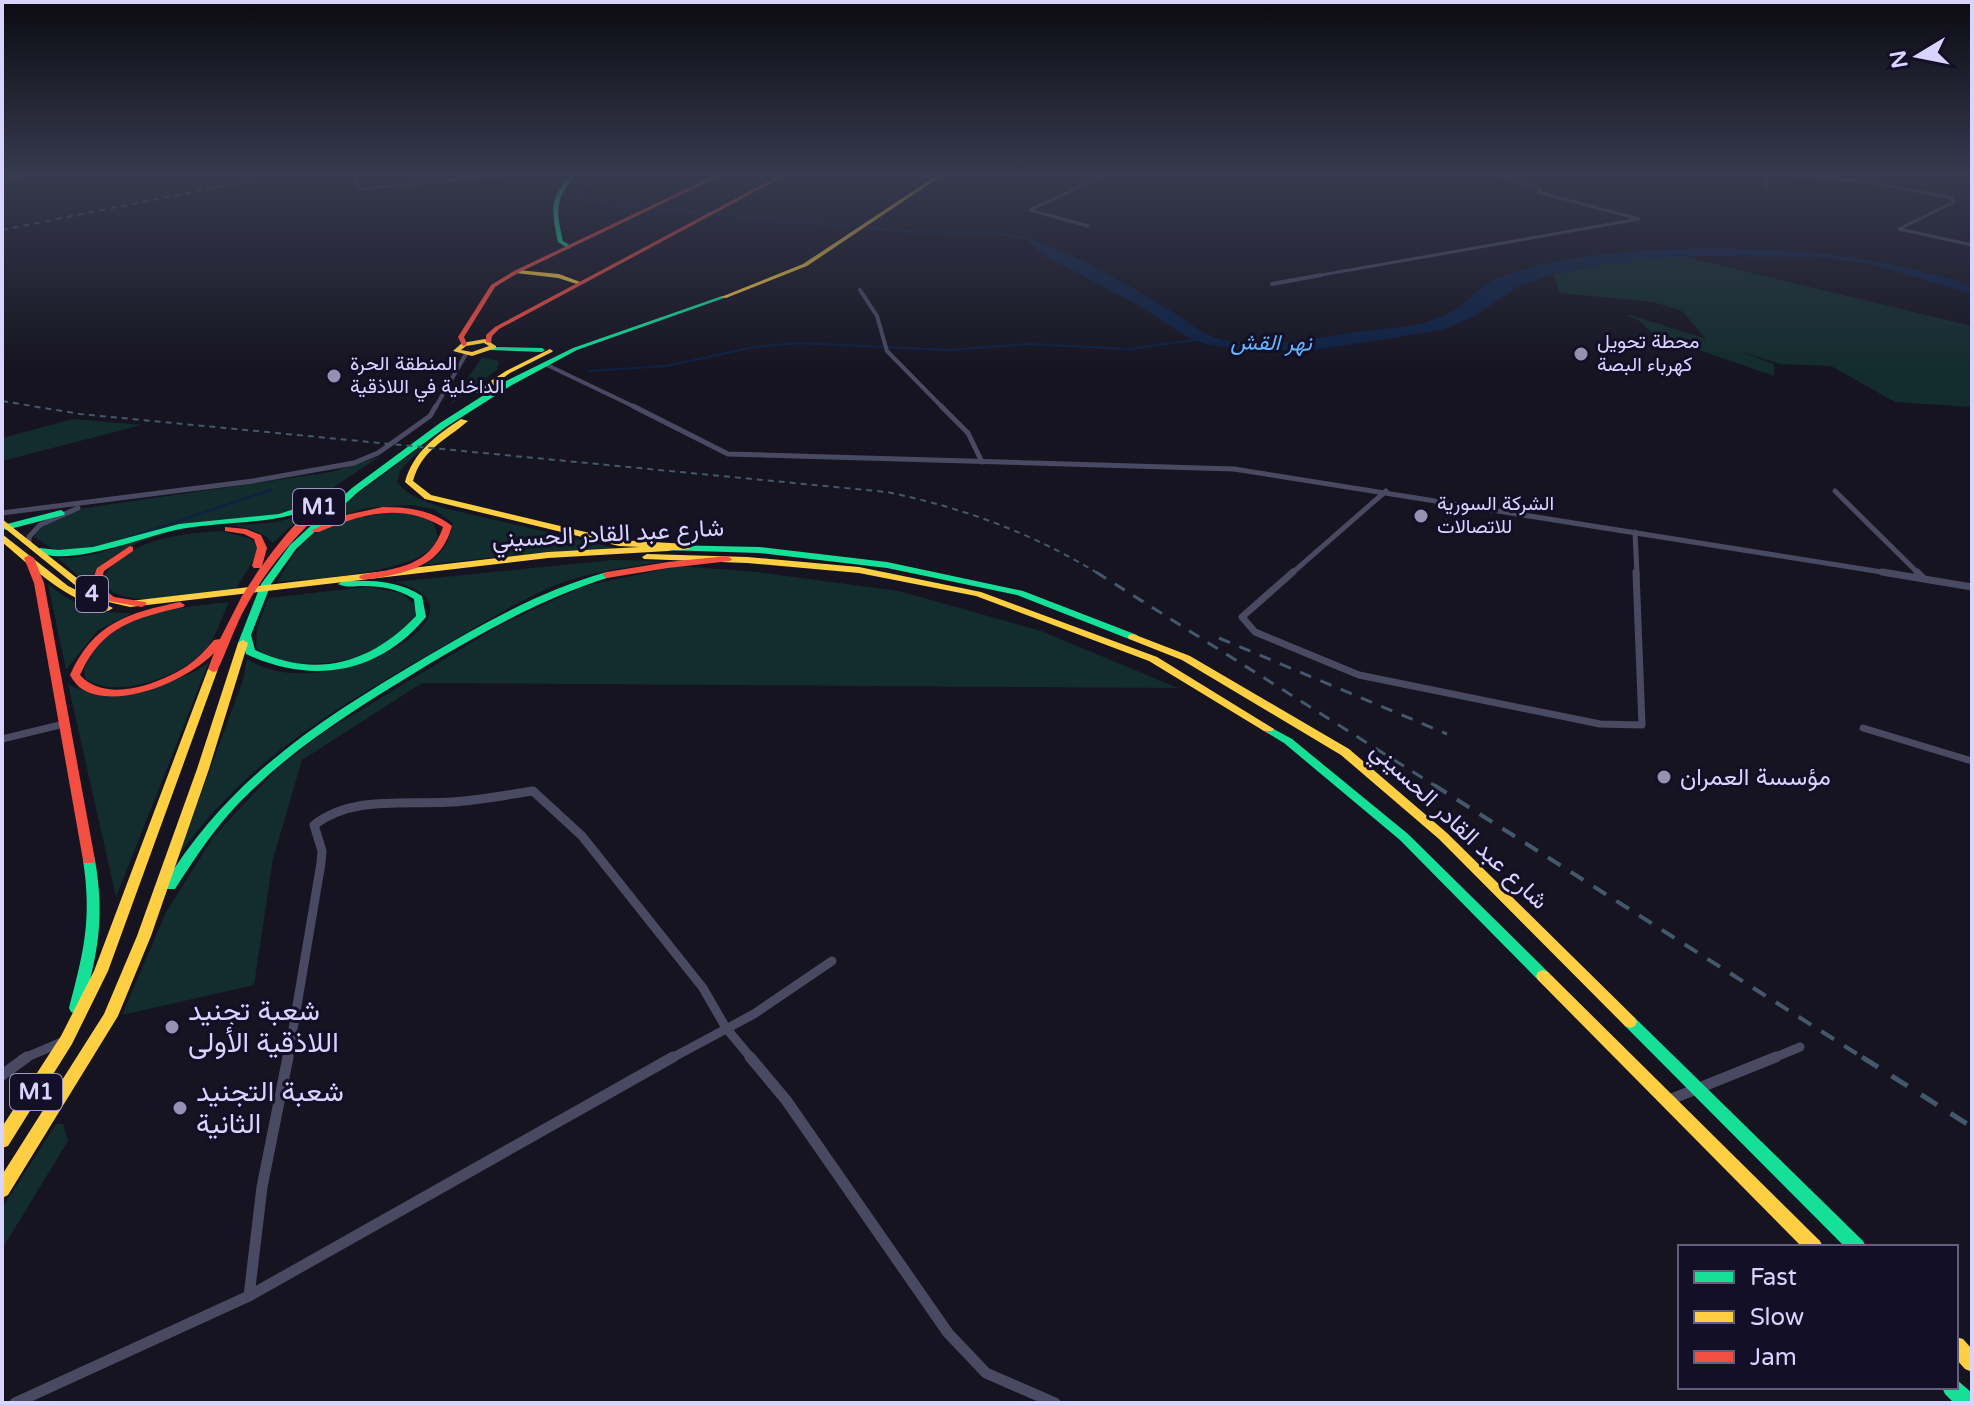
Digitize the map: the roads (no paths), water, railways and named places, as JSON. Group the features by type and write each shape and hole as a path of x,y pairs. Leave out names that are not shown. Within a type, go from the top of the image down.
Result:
{"main road":[{"path":"561,240 569,247"},
{"path":"558,348 518,351 465,349 461,337 493,286 585,240"},
{"path":"489,348 489,335 497,328 661,240"},
{"name":"M1","path":"2,1141 67,1040 101,971 231,621 248,587 275,548 340,490 508,372 558,348 772,274 840,240"},
{"name":"M1","path":"2,1190 111,1016 144,936 203,769 247,630 266,584 293,547 355,490 443,425 498,390 545,364 612,335 805,265 842,240"},
{"path":"516,272 559,276 580,283"},
{"path":"489,348 508,359 508,372"},
{"path":"498,390 415,461 409,472 409,482 416,490 428,497 619,543 687,547"},
{"path":"40,551 56,555 84,555 177,527 284,517 304,511 340,490"},
{"path":"293,547 331,523 374,512 403,510 428,513 448,526 445,541 439,550 421,562 398,571 347,582"},
{"path":"4,528 61,513"},
{"name":"4","path":"4,528 40,551 94,596 118,603 142,604 204,599"},
{"name":"4","path":"4,528 29,558 68,591 99,606 124,609 180,605 204,599"},
{"path":"142,604 111,599 98,592 95,582 100,570 131,548 191,530 226,528 258,537 264,550 248,587"},
{"name":"شارع عبد القادر الحسيني","path":"347,582 548,555 687,547 759,550 887,565 1020,593 1186,658 1345,752 1443,836 1855,1245"},
{"path":"29,558 39,583 96,897 96,933 67,1040"},
{"path":"144,936 176,872 215,820 262,772 337,715 498,620 552,593 620,572 673,563 727,559"},
{"name":"شارع عبد القادر الحسيني","path":"204,599 555,561 727,559 859,570 978,594 1153,659 1288,741 1404,837 1812,1245"},
{"path":"247,630 250,652 262,662 282,668 315,669 351,662 388,648 406,636 421,617 422,604 406,589 376,583 347,582"},
{"path":"180,605 137,615 103,632 78,665 75,675 79,683 98,691 117,692 174,678 207,657 231,621"}],"street":[{"path":"1272,284 1523,240"},
{"path":"1947,240 1972,245"},
{"path":"860,290 877,316 887,351 968,433 982,462"},
{"path":"2,513 304,473 368,458 430,416 465,349"},
{"path":"545,364 569,373 728,454 1234,469 1972,587"},
{"path":"1386,491 1242,617 1255,632 1359,675 1600,724 1642,725 1635,532"},
{"path":"1835,491 1924,578"},
{"path":"29,543 33,531 61,513 107,501"},
{"path":"2,739 64,724"},
{"path":"1863,728 1972,761"},
{"path":"249,1296 274,1123 298,1004 321,863 322,851 314,831 321,818 354,807 456,802 533,791 582,836 703,988 726,1028 786,1100 948,1333 986,1373 1055,1403"},
{"path":"15,1403 249,1296 754,1014 832,961"},
{"path":"2,1075 19,1060 67,1040"},
{"path":"1669,1100 1800,1047"}],"water":[{"name":"نهر القش","path":"1028,240 1059,250 1100,270 1206,334 1248,343 1289,342 1424,323 1452,311 1500,277 1568,259 1638,251 1759,249 1830,255 1936,275 1972,286 1972,294 1870,264 1819,257 1700,256 1620,262 1553,274 1516,288 1473,317 1442,330 1314,350 1242,350 1206,344 1185,336 1138,305 1043,255"}],"waterway":[{"path":"588,371 666,366 755,347 798,343 949,350 1029,344 1130,349 1200,339"},
{"path":"119,541 271,490"}],"railway":[{"path":"2,401 80,414 887,492 970,514 1023,534 1099,574"},
{"path":"1096,572 1437,787"},
{"path":"1219,638 1447,734"},
{"path":"1434,785 1865,1059"},
{"path":"1862,1057 1972,1127"}],"place":[{"name":"محطة تحويل كهرباء البصة","path":"1581,354"},
{"name":"المنطقة الحرة الداخلية في اللاذقية","path":"334,376"},
{"name":"الشركة السورية للاتصالات","path":"1421,516"},
{"name":"مؤسسة العمران","path":"1664,777"},
{"name":"شعبة تجنيد اللاذقية الأولى","path":"172,1027"},
{"name":"شعبة التجنيد الثانية","path":"180,1108"}]}
